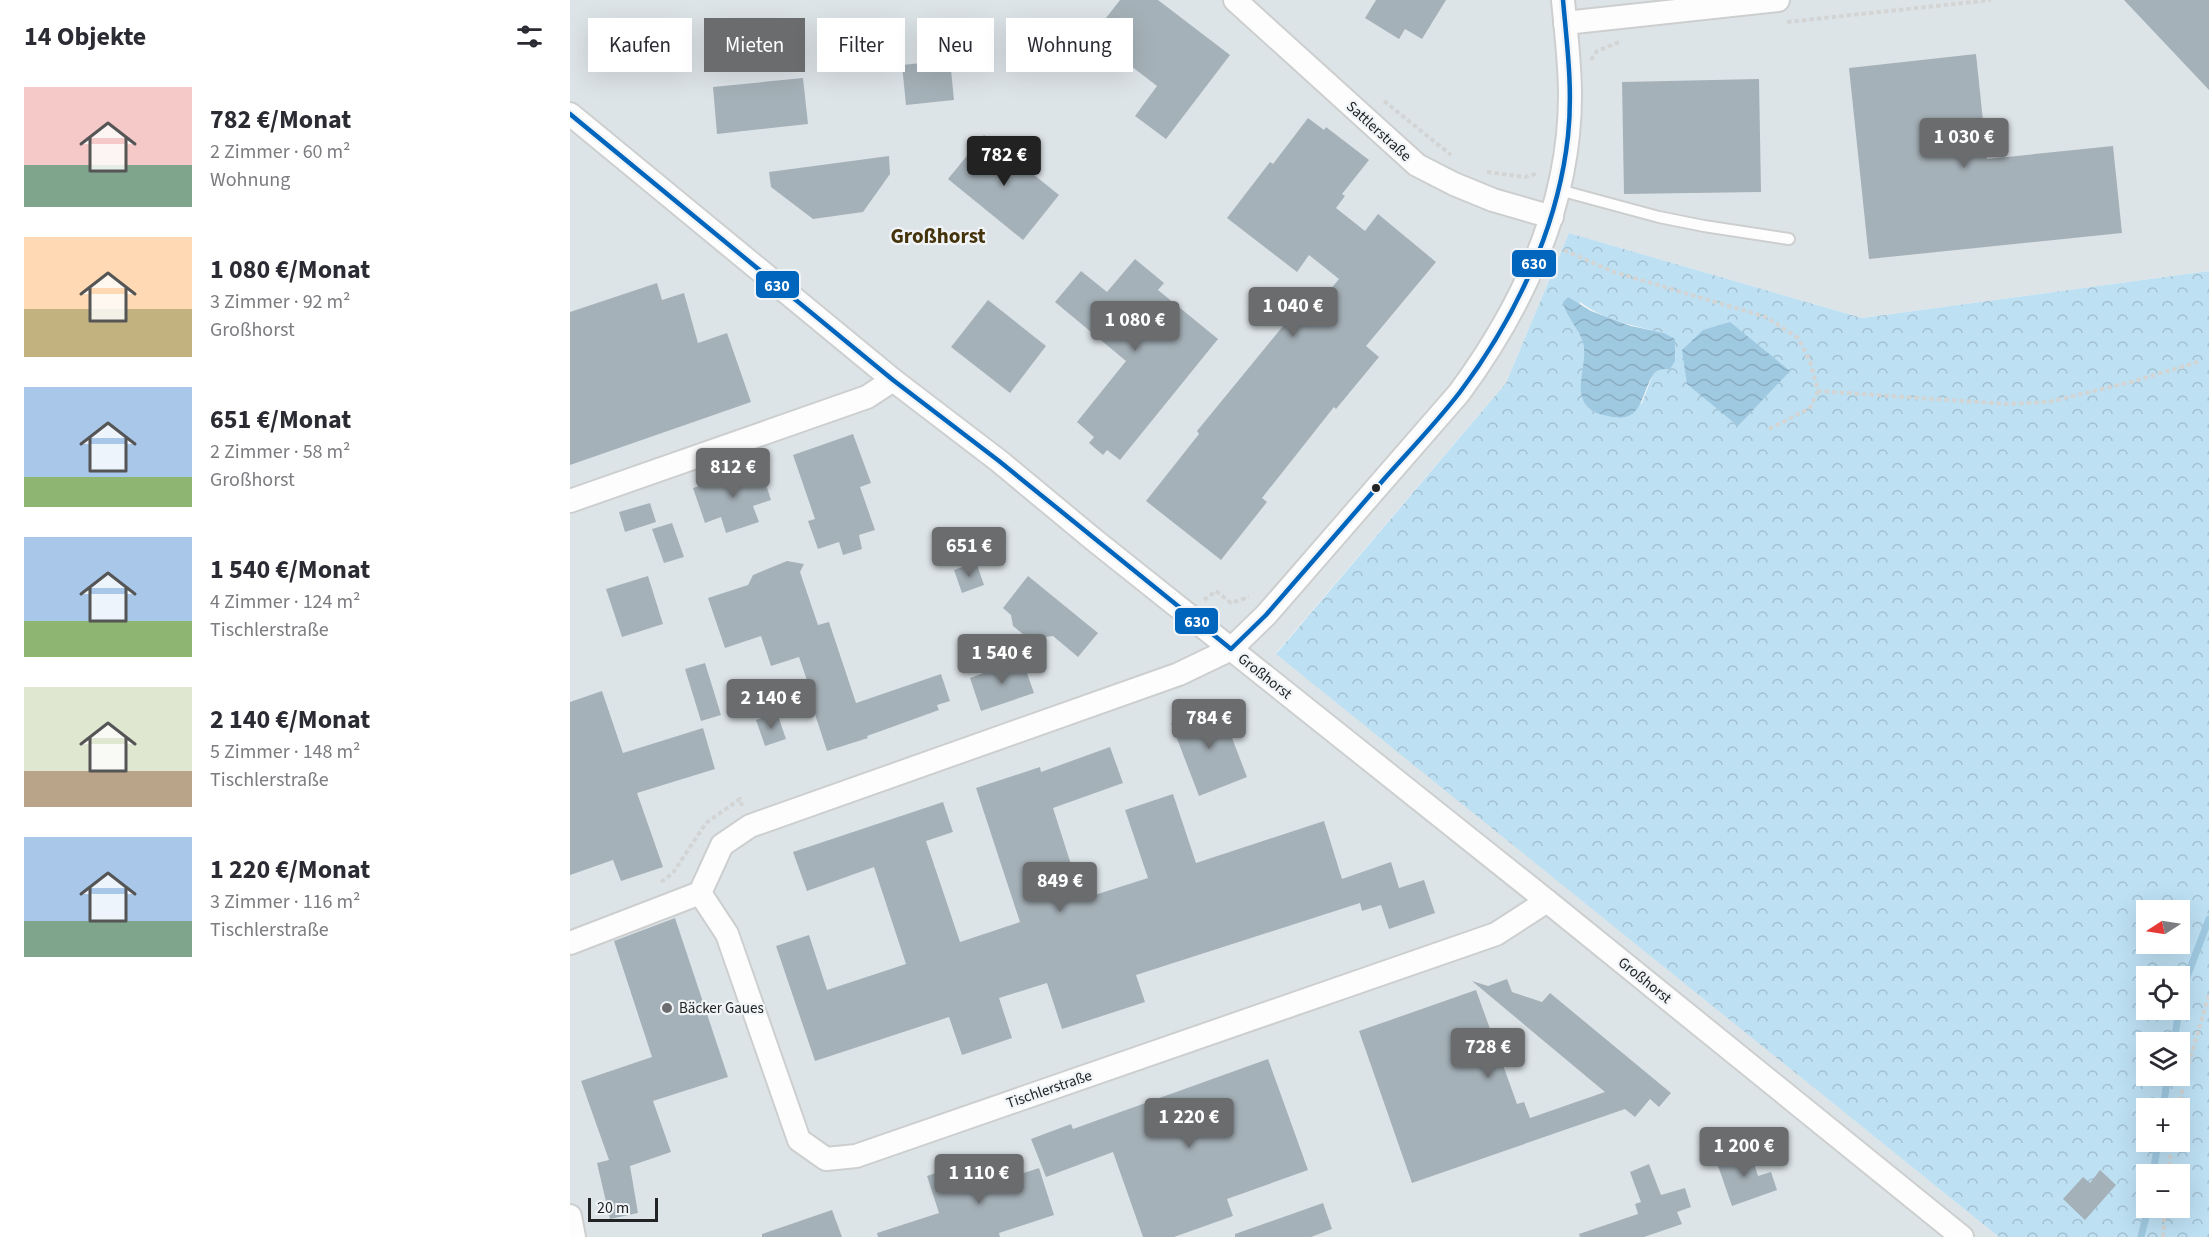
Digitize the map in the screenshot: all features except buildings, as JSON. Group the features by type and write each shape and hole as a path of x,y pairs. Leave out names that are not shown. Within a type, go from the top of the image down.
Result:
{"street":[{"name":"Sattlerstraße","path":"1234,0 1417,165 1454,184 1542,214"},
{"path":"570,943 700,893 722,845 750,826 1179,674 1231,649 1266,615 1459,393 1483,361 1504,327 1528,280 1543,243 1542,214 1559,190 1566,151 1570,96 1563,0"},
{"path":"1565,23 1778,0"},
{"name":"Großhorst","path":"570,114 893,380 999,461 1962,1237"},
{"path":"570,501 867,397 893,380"},
{"name":"Tischlerstraße","path":"700,893 727,934 799,1140 826,1159 856,1156 1496,934 1547,901"},
{"path":"570,1216 574,1237"}],"lane":[{"path":"1559,190 1659,217 1789,239"}],"path":[{"path":"1786,22 1990,0"},
{"path":"1587,65 1597,51 1625,40"},
{"path":"1380,97 1405,120 1457,159"},
{"path":"1541,162 1542,214"},
{"path":"1484,171 1525,177 1540,173"},
{"path":"1543,243 1614,272 1766,317 1798,338 1810,361 1818,392 1810,408 1769,429"},
{"path":"1818,392 2007,404 2048,402 2131,382 2198,362"},
{"path":"1191,617 1204,600 1216,591 1231,603 1248,598 1255,592"},
{"path":"654,888 673,873 706,823 740,799 750,826"},
{"path":"2180,1098 2209,995"},
{"path":"2163,1237 2164,1218"}],"shaded area":[{"path":"570,0 2209,0 2209,271 1862,318 1569,233 1506,383 1276,653 1999,1237 570,1237"}],"green space":[{"path":"1569,233 1862,318 2209,271 2209,1237 1999,1237 1276,654 1506,383","holes":["1580,302 1609,318 1664,333 1658,370 1653,374 1642,403 1617,418 1591,410 1581,384 1585,355 1583,342 1576,327"]}],"water":[{"path":"1568,297 1591,311 1631,326 1664,333 1675,339 1675,361 1670,369 1655,373 1639,406 1628,416 1619,418 1601,414 1591,410 1585,403 1581,387 1583,343 1563,302"},
{"path":"1730,322 1790,371 1738,426 1687,384 1682,350 1703,330"}],"waterway":[{"path":"2190,969 2209,919"},
{"path":"2176,1032 2177,1020"},
{"path":"2165,1098 2166,1086"},
{"path":"2155,1164 2156,1152"},
{"path":"2141,1237 2146,1218"}],"transit line":[{"name":"630","path":"570,114 893,380 999,461 1231,649 1266,615 1433,425 1480,364 1516,303 1544,238 1563,170 1570,102 1563,0"}],"place":[{"name":"Bäcker Gaues","path":"667,1008"}],"district":[{"name":"Großhorst","path":"938,236"}]}
